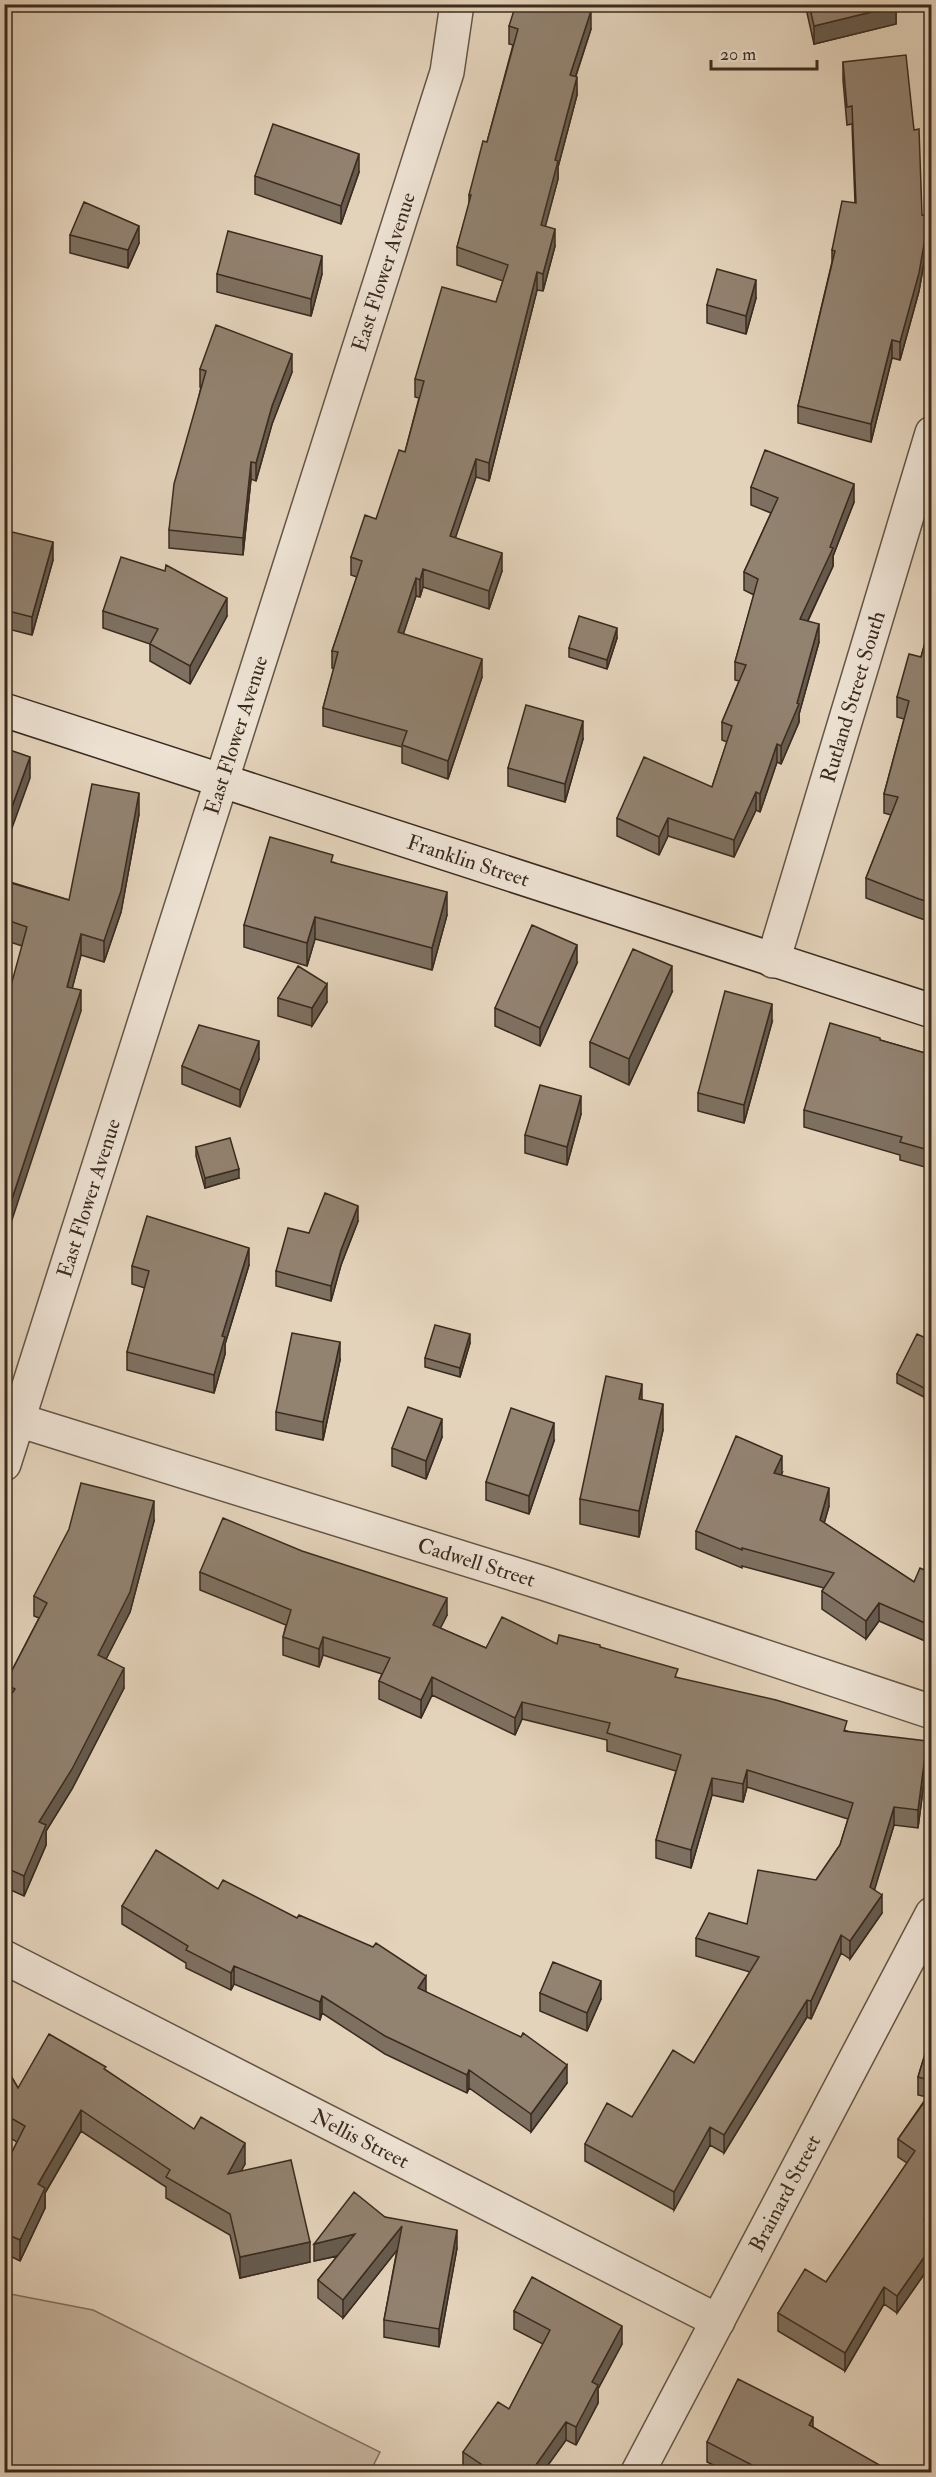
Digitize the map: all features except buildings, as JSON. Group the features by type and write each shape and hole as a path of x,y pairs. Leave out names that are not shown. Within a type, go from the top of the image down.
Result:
{"street":[{"name":"East Flower Avenue","path":"4,1464 223,782 447,72 457,4"},
{"name":"Rutland Street South","path":"773,961 932,433"},
{"name":"Franklin Street","path":"4,710 932,1011"},
{"name":"Cadwell Street","path":"18,1420 543,1583 932,1712"},
{"name":"Brainard Street","path":"638,2472 932,1914"},
{"name":"Nellis Street","path":"4,1957 718,2321"}],"shaded area":[{"path":"5,2293 93,2310 380,2452 370,2472 5,2472"}]}
